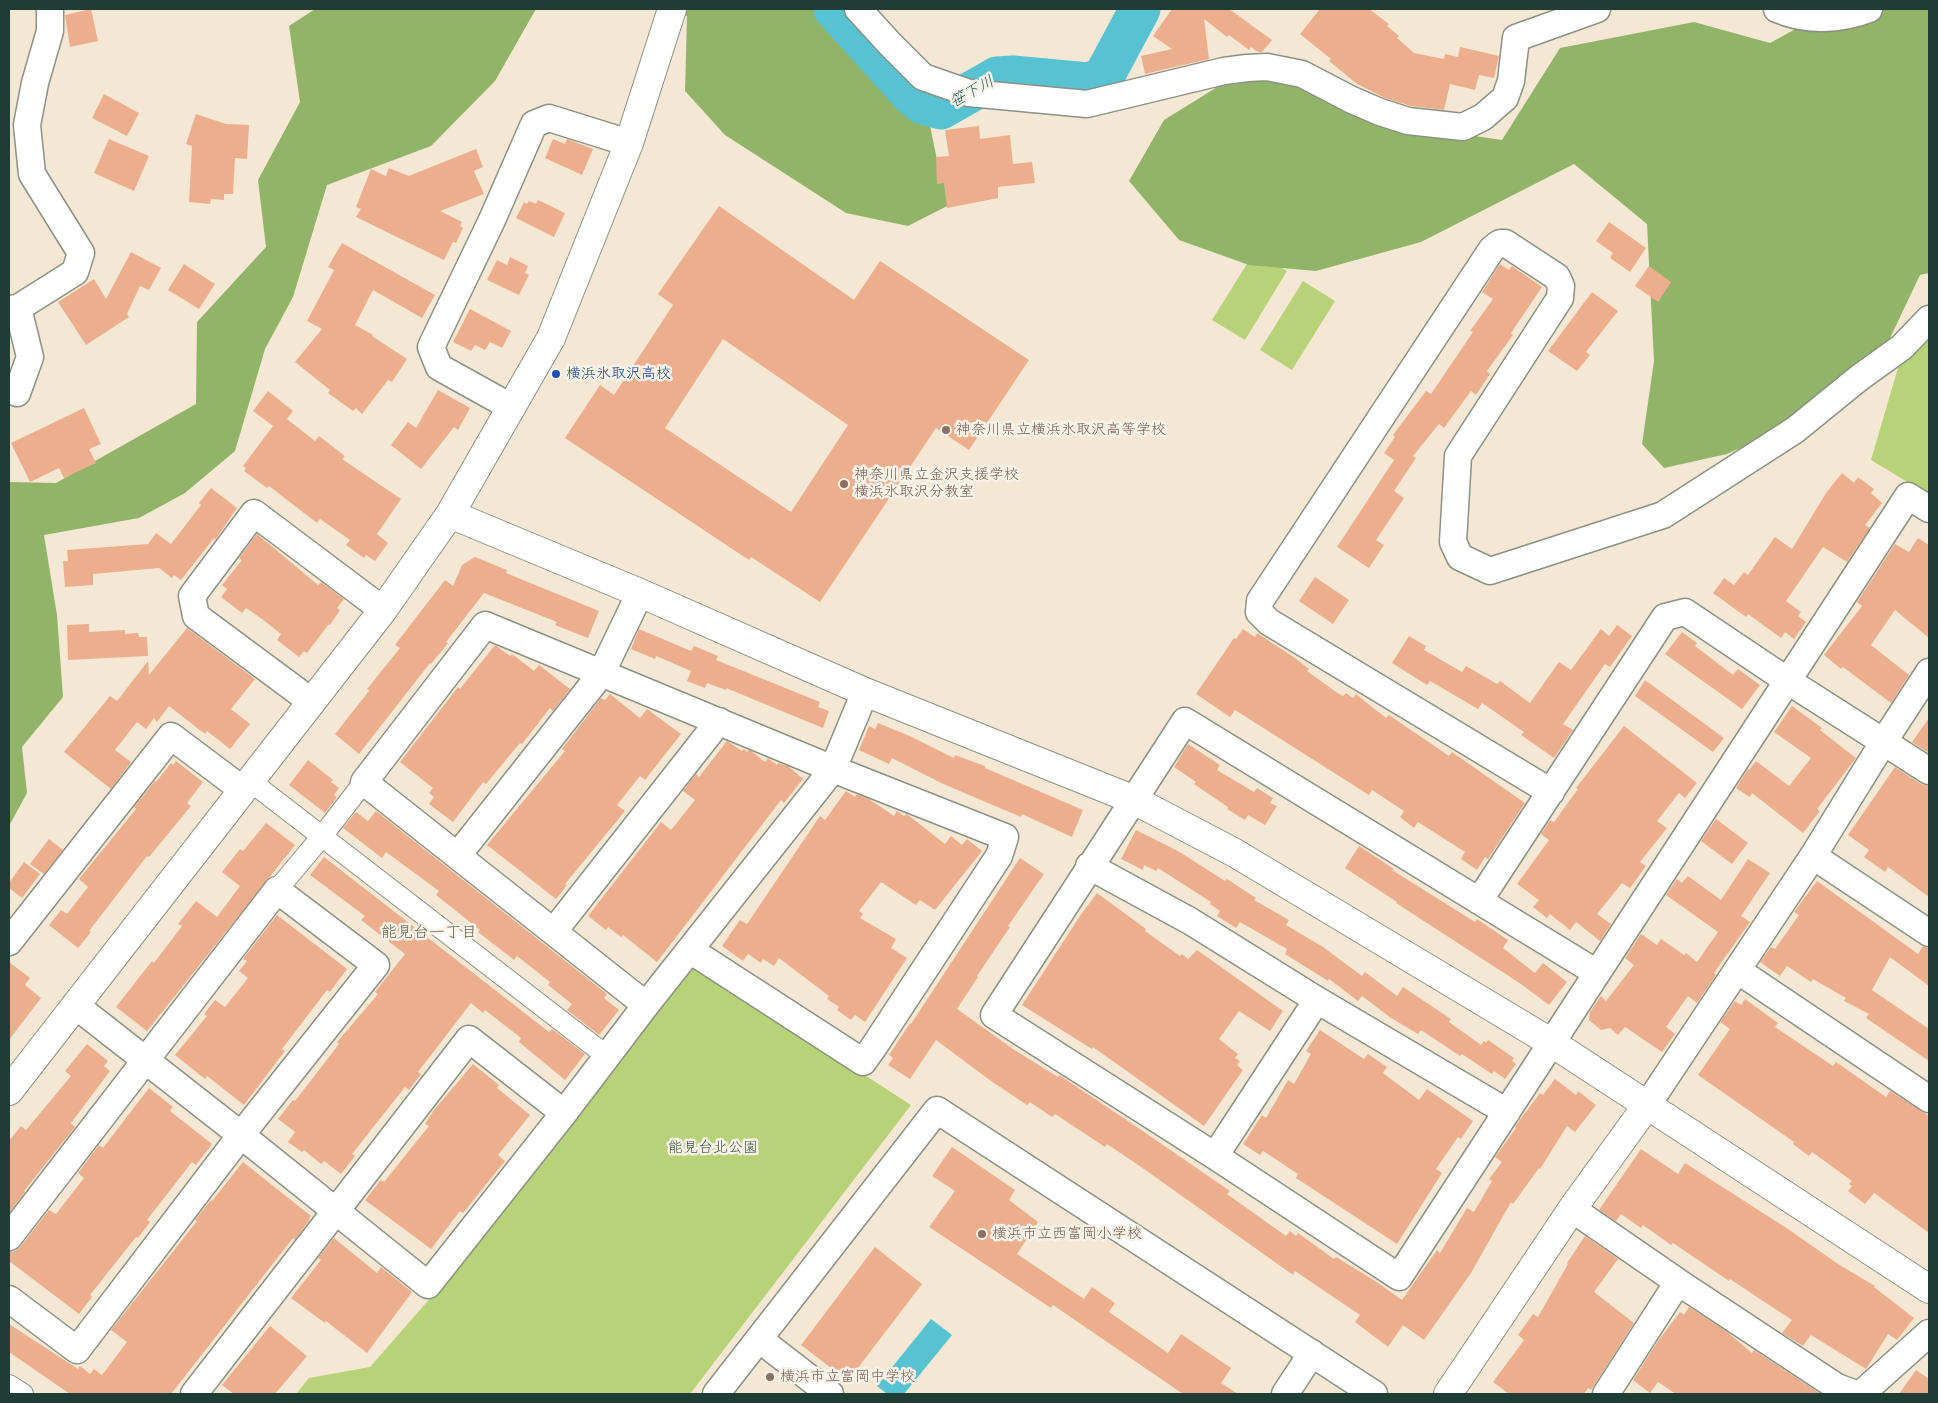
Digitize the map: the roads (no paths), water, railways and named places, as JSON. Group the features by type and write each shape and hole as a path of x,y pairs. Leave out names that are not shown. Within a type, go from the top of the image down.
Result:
{"street":[{"path":"17,393 30,357 13,309 75,272 81,253 32,174 27,125 35,83 50,31 50,9"},
{"path":"9,1091 383,610 450,514 551,338 629,143 672,9"},
{"path":"858,9 923,77 969,93 1087,104 1224,71 1267,67 1302,74 1352,100 1408,121 1463,127 1483,117 1505,98 1511,81 1516,38 1545,18 1597,9"},
{"path":"1777,9 1798,16 1824,18 1869,9"},
{"path":"511,407 439,366 431,347 492,220 534,124 549,118 629,143"},
{"path":"1551,792 1269,622 1258,612 1260,601 1492,249 1500,243 1505,243 1557,277 1561,286 1560,298 1458,456 1453,542 1460,557 1490,571 1663,515 1795,430 1859,378 1902,347 1929,319"},
{"path":"1597,973 1184,721 994,1015 1215,1156 1399,1277 1908,496 1929,509"},
{"path":"312,702 196,616 192,596 254,513 383,610"},
{"path":"450,514 640,593 865,692 1132,799 1235,853 1552,1043 1929,1289"},
{"path":"458,855 602,674 640,593"},
{"path":"1480,902 1666,617 1685,612 1788,681 1929,771"},
{"path":"9,1237 144,1060 277,890 323,835 485,625 833,769 1005,837 999,856 863,1062 690,950"},
{"path":"1448,1394 1572,1209 1648,1104 1813,856 1929,672"},
{"path":"75,1005 428,1285 833,769 865,692"},
{"path":"554,931 719,721"},
{"path":"9,942 171,736 323,835 608,1056"},
{"path":"364,782 646,1005"},
{"path":"1813,856 1929,933"},
{"path":"1090,866 1190,921 1317,1000 1506,1112"},
{"path":"9,1300 77,1350 241,1135 376,965 277,890"},
{"path":"1737,970 1929,1099"},
{"path":"1215,1156 1317,1000"},
{"path":"194,1394 470,1039 564,1114"},
{"path":"716,1394 937,1110 1374,1394"},
{"path":"1572,1209 1837,1387 1856,1394"},
{"path":"1606,1394 1678,1282"},
{"path":"1861,1394 1929,1333"},
{"path":"759,1339 830,1394"},
{"path":"1285,1394 1312,1353"},
{"path":"9,1385 22,1394"}],"water":[{"path":"931,1319 952,1335 904,1394 887,1394 877,1386"}],"waterway":[{"name":"笹下川","path":"834,9 910,93 923,104 941,109 997,77 1013,76 1088,83 1103,78 1140,9"}],"place":[{"name":"横浜氷取沢高校","path":"556,374"},
{"name":"神奈川県立横浜氷取沢高等学校","path":"946,430"},
{"name":"神奈川県立金沢支援学校 横浜氷取沢分教室","path":"844,484"},
{"name":"横浜市立西富岡小学校","path":"982,1234"},
{"name":"横浜市立富岡中学校","path":"770,1377"}],"district":[{"name":"能見台一丁目","path":"429,932"}],"park label":[{"name":"能見台北公園","path":"713,1148"}]}
